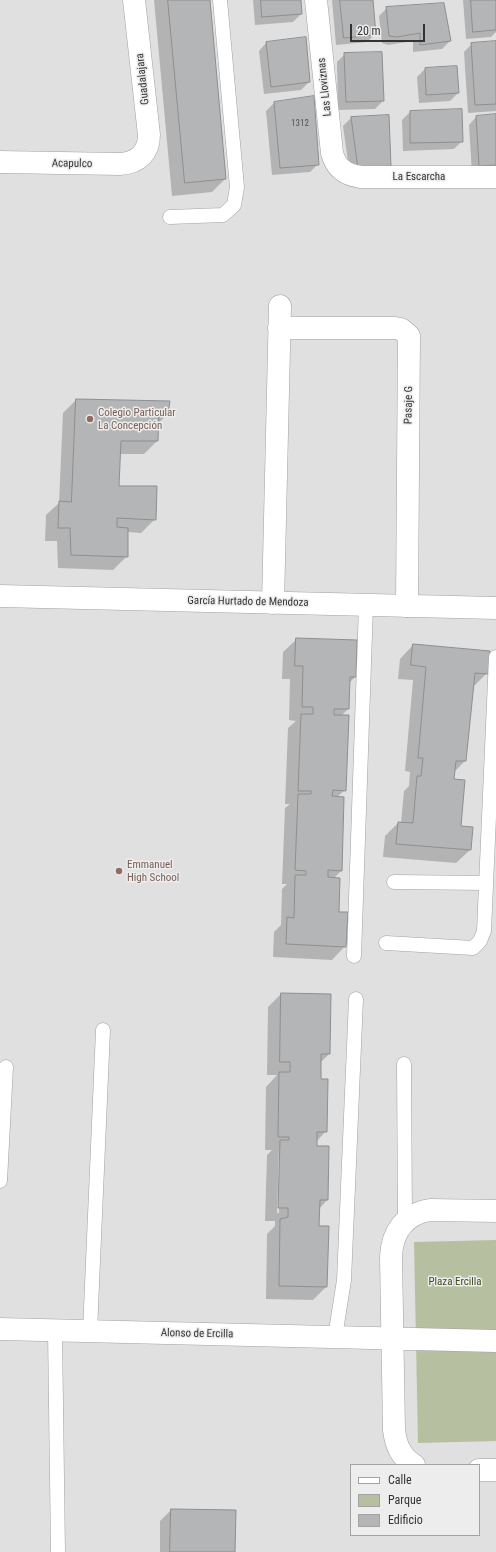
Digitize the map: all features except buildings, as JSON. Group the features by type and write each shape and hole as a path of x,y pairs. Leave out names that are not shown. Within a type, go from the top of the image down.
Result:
{"street":[{"name":"Guadalajara","path":"134,0 149,135 149,143 142,156"},
{"name":"Las Lloviznas","path":"316,0 332,153 337,166 342,171"},
{"name":"Acapulco","path":"0,162 129,164 142,156"},
{"name":"La Escarcha","path":"342,171 361,177 496,176"},
{"path":"273,603 280,306"},
{"name":"Pasaje G","path":"279,328 395,328 401,329 409,336 407,606"},
{"name":"García Hurtado de Mendoza","path":"0,596 496,608"},
{"path":"413,1464 403,1456 396,1442 392,1247 394,1238 405,1221 420,1211 496,1211"},
{"name":"Alonso de Ercilla","path":"0,1329 496,1341"},
{"path":"480,1470 496,1470"}],"lane":[{"path":"170,217 223,215 234,205 237,187 220,0"},
{"path":"354,956 366,605"},
{"path":"386,943 472,948 480,941 484,931 496,657"},
{"path":"394,882 486,883"},
{"path":"335,1338 344,1280 356,999"},
{"path":"90,1331 103,1030"},
{"path":"404,1064 405,1221"},
{"path":"0,1181 6,1067"},
{"path":"55,1331 58,1552"}],"green space":[{"name":"Plaza Ercilla","path":"496,1240 496,1441 418,1443 414,1242"}],"place":[{"name":"Colegio Particular La Concepción","path":"90,419"},
{"name":"Emmanuel High School","path":"119,871"}]}
